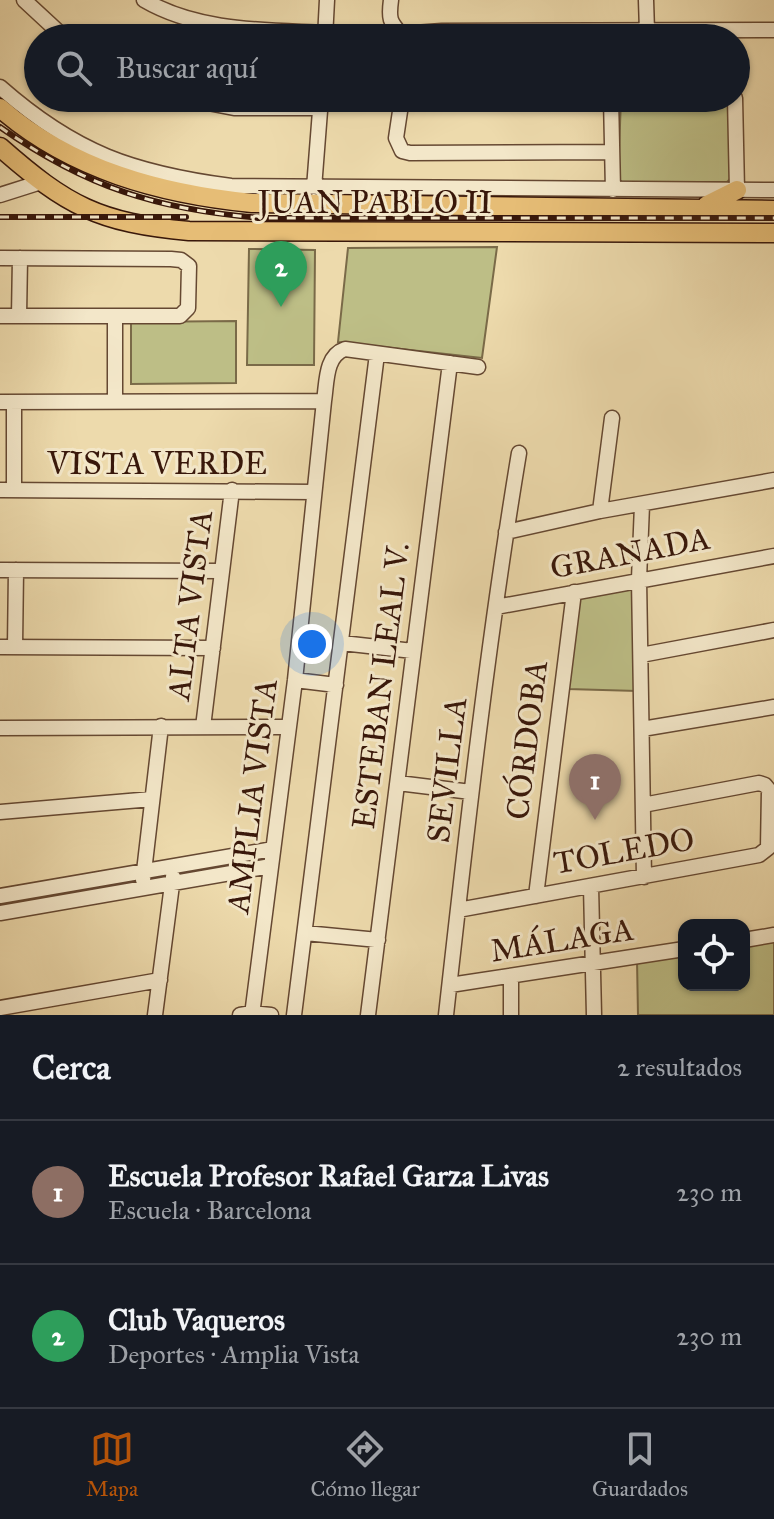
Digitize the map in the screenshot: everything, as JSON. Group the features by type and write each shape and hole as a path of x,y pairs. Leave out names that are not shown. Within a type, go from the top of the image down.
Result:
{"main road":[{"name":"JUAN PABLO II","path":"0,108 43,139 95,166 164,191 208,199 252,203 774,210"},
{"name":"JUAN PABLO II","path":"0,147 65,199 102,217 140,227 189,231 774,233"},
{"path":"693,209 727,197 737,190"}],"street":[{"path":"24,0 50,24"},
{"path":"144,0 183,17 209,24"},
{"path":"326,24 327,0"},
{"path":"391,0 392,24"},
{"path":"646,0 647,24"},
{"path":"750,32 774,30"},
{"path":"0,87 24,105"},
{"path":"33,112 60,133 129,166 179,179 231,186 774,190"},
{"path":"314,188 320,112"},
{"path":"400,112 396,138 402,151 418,154 611,152"},
{"path":"611,112 613,190"},
{"path":"735,112 737,190"},
{"path":"0,195 41,182"},
{"path":"0,258 171,259 189,266 188,308 180,316 0,316"},
{"path":"19,316 20,258"},
{"path":"115,317 115,401"},
{"name":"AMPLIA VISTA","path":"248,1014 295,680 330,361 345,349 377,354"},
{"path":"294,1015 377,354 478,367"},
{"name":"ESTEBAN LEAL V.","path":"368,1015 450,363"},
{"path":"7,490 7,402 324,401"},
{"path":"600,511 612,418"},
{"name":"SEVILLA","path":"446,1015 471,792 519,453"},
{"path":"506,532 600,511 774,480"},
{"name":"VISTA VERDE","path":"7,490 314,492"},
{"name":"ALTA VISTA","path":"203,727 232,490"},
{"path":"642,505 639,579 644,877"},
{"name":"GRANADA","path":"496,607 774,556"},
{"path":"0,570 222,571"},
{"path":"16,570 8,646 213,648"},
{"name":"CÓRDOBA","path":"536,896 574,592"},
{"path":"641,655 774,630"},
{"path":"342,643 413,651"},
{"path":"295,680 336,685"},
{"path":"642,729 774,707"},
{"path":"142,889 161,726"},
{"path":"0,728 289,727"},
{"path":"398,783 471,792"},
{"path":"643,805 759,783 769,790 771,823"},
{"path":"0,812 152,799"},
{"name":"TOLEDO","path":"458,910 759,855 768,848 771,823"},
{"path":"0,896 273,849"},
{"path":"0,913 271,866"},
{"path":"155,1015 174,867"},
{"path":"591,886 594,1015"},
{"path":"305,933 378,940"},
{"path":"750,939 774,935"},
{"name":"MÁLAGA","path":"450,985 678,950"},
{"path":"511,977 511,1015"},
{"path":"0,1008 160,980"},
{"path":"248,1014 271,1015"}],"green space":[{"path":"620,112 730,112 730,179 727,182 620,182"},
{"path":"497,247 482,358 338,342 348,248"},
{"path":"249,249 315,250 314,365 247,365"},
{"path":"236,321 236,383 131,384 131,322"},
{"path":"634,585 637,691 568,689 580,598"},
{"path":"774,939 774,1015 638,1015 637,960 678,954 678,991 750,991 750,943"}],"railway":[{"path":"0,127 32,148 93,180 156,202 224,214 262,218 774,218"},
{"path":"0,217 186,217"}],"place":[{"name":"Club Vaqueros","path":"281,307"},
{"name":"Escuela Profesor Rafael Garza Livas","path":"595,820"}]}
